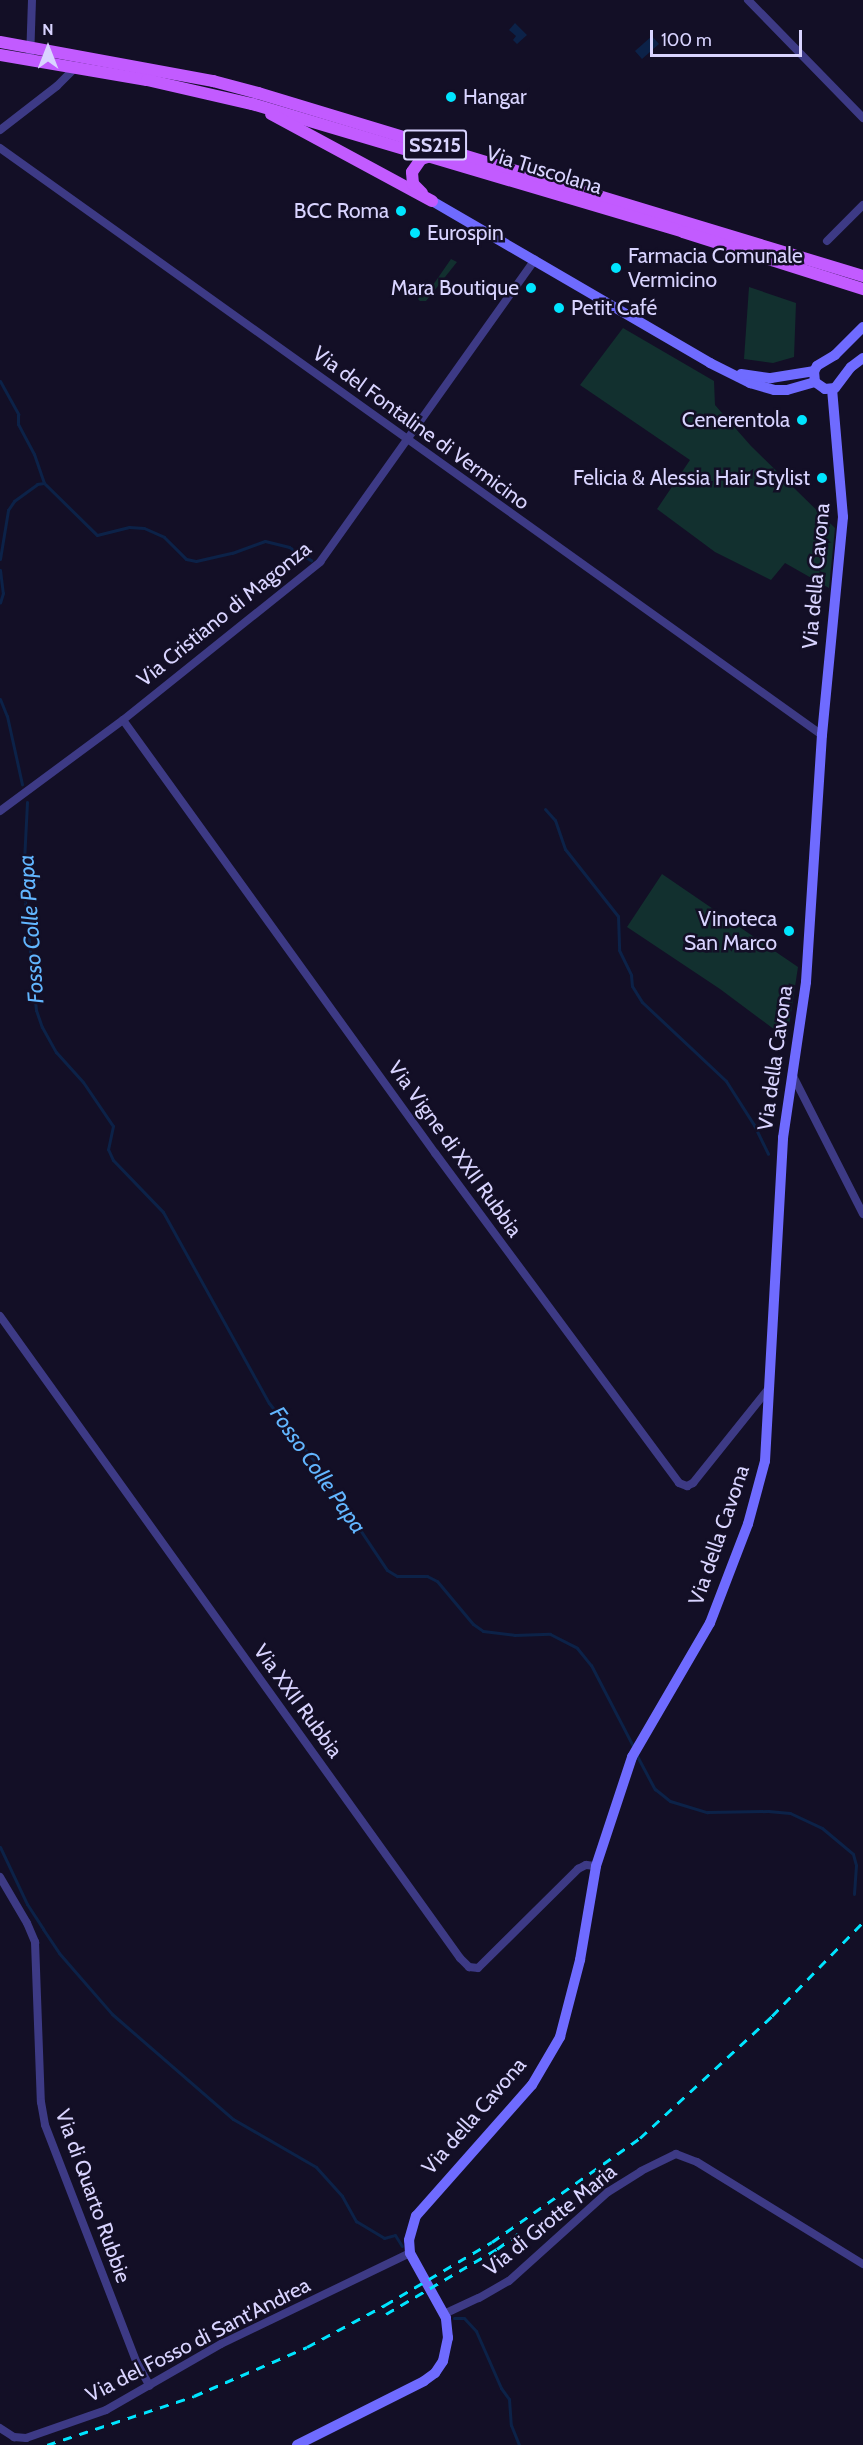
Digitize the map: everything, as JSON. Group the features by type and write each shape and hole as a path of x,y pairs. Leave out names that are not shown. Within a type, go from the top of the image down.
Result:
{"main road":[{"name":"Via Tuscolana","path":"0,42 30,54"},
{"name":"Via Tuscolana","path":"0,55 30,54 213,81 258,93 862,282"},
{"name":"Via Tuscolana","path":"78,61 254,105 862,282"},
{"path":"254,105 432,201 710,363 750,383 774,390 787,390 814,376 863,327"},
{"path":"431,156 417,163 411,178 415,187 432,201"},
{"path":"814,376 825,389 832,389 839,384 850,367 863,358"},
{"name":"Via della Cavona","path":"410,2253 409,2240 416,2216 532,2085 560,2037 575,1981 596,1866 635,1751 710,1623 748,1524 765,1461 783,1138 806,982 822,735 843,517 832,389"},
{"path":"297,2445 323,2430 388,2401 432,2376 443,2361 448,2345 448,2330 444,2314 410,2253"}],"street":[{"path":"30,54 32,0"},
{"path":"748,0 863,118"},
{"path":"0,130 78,61"},
{"name":"Via del Fontaline di Vermicino","path":"0,148 822,735"},
{"path":"827,241 863,205"},
{"name":"Via Cristiano di Magonza","path":"0,811 123,720 320,562 535,260"},
{"name":"Via Vigne di XXII Rubbia","path":"123,720 435,1153 679,1483 687,1486 693,1483 771,1385"},
{"path":"792,1074 863,1214"},
{"name":"Via XXII Rubbia","path":"0,1316 460,1958 469,1967 478,1968 578,1869 586,1865 596,1866"},
{"name":"Via di Quarto Rubbie","path":"0,1876 27,1923 35,1942 40,2102 45,2125 140,2369 150,2386"},
{"name":"Via di Grotte Maria","path":"444,2314 509,2281 608,2192 640,2171 676,2154 697,2162 863,2264"},
{"name":"Via del Fosso di Sant'Andrea","path":"0,2428 16,2438 30,2437 106,2410 221,2344 410,2253"}],"green space":[{"path":"451,259 457,262 426,301 420,301 418,299 429,283 433,285"},
{"path":"749,287 796,303 794,357 773,363 744,359"},
{"path":"623,328 714,381 715,405 751,446 835,528 829,588 785,563 771,580 715,552 657,509 690,460 580,385"},
{"path":"662,874 798,967 787,1039 720,989 627,927"}],"water":[{"path":"515,23 527,35 517,44 513,40 516,36 509,30"},
{"path":"652,36 659,44 642,59 635,51"}],"waterway":[{"path":"0,381 18,414 18,424 34,454 44,483 97,535 129,527 144,528 164,537 186,559 196,561 232,553 265,541 289,547 311,560"},
{"name":"Fosso Colle Papa","path":"0,559 8,510 14,501 37,484 44,483"},
{"name":"Fosso Colle Papa","path":"0,570 3,593 0,603"},
{"name":"Fosso Colle Papa","path":"0,699 7,716 22,784"},
{"name":"Fosso Colle Papa","path":"27,802 23,882 36,1010 42,1027 56,1052 83,1082 113,1126 108,1149 113,1160 163,1212 269,1403 314,1461 387,1570 397,1576 427,1576 437,1581 473,1624 483,1631 514,1635 550,1634 577,1648 591,1665 634,1748"},
{"path":"545,809 555,820 565,849 618,916 619,950 631,975 632,986 642,1002 726,1081 754,1125 768,1154"},
{"name":"Fosso Colle Papa","path":"636,1754 655,1789 670,1801 707,1812 790,1813 822,1828 853,1854 856,1865 854,1894"},
{"path":"0,1847 27,1904 59,1953 112,2014 233,2119 316,2167 342,2196 356,2221 384,2238 395,2235 402,2246"},
{"path":"454,2318 464,2318 476,2331 501,2388 509,2399 511,2425 519,2445"}],"railway":[{"path":"47,2445 194,2396 307,2347 385,2305 492,2242 640,2138 772,2016 863,1922"},
{"path":"386,2314 497,2249 519,2233"}],"place":[{"name":"Hangar","path":"451,97"},
{"name":"BCC Roma","path":"401,211"},
{"name":"Eurospin","path":"415,233"},
{"name":"Farmacia Comunale Vermicino","path":"616,268"},
{"name":"Mara Boutique","path":"531,288"},
{"name":"Petit Café","path":"559,308"},
{"name":"Cenerentola","path":"802,420"},
{"name":"Felicia & Alessia Hair Stylist","path":"822,478"},
{"name":"Vinoteca San Marco","path":"789,931"}]}
